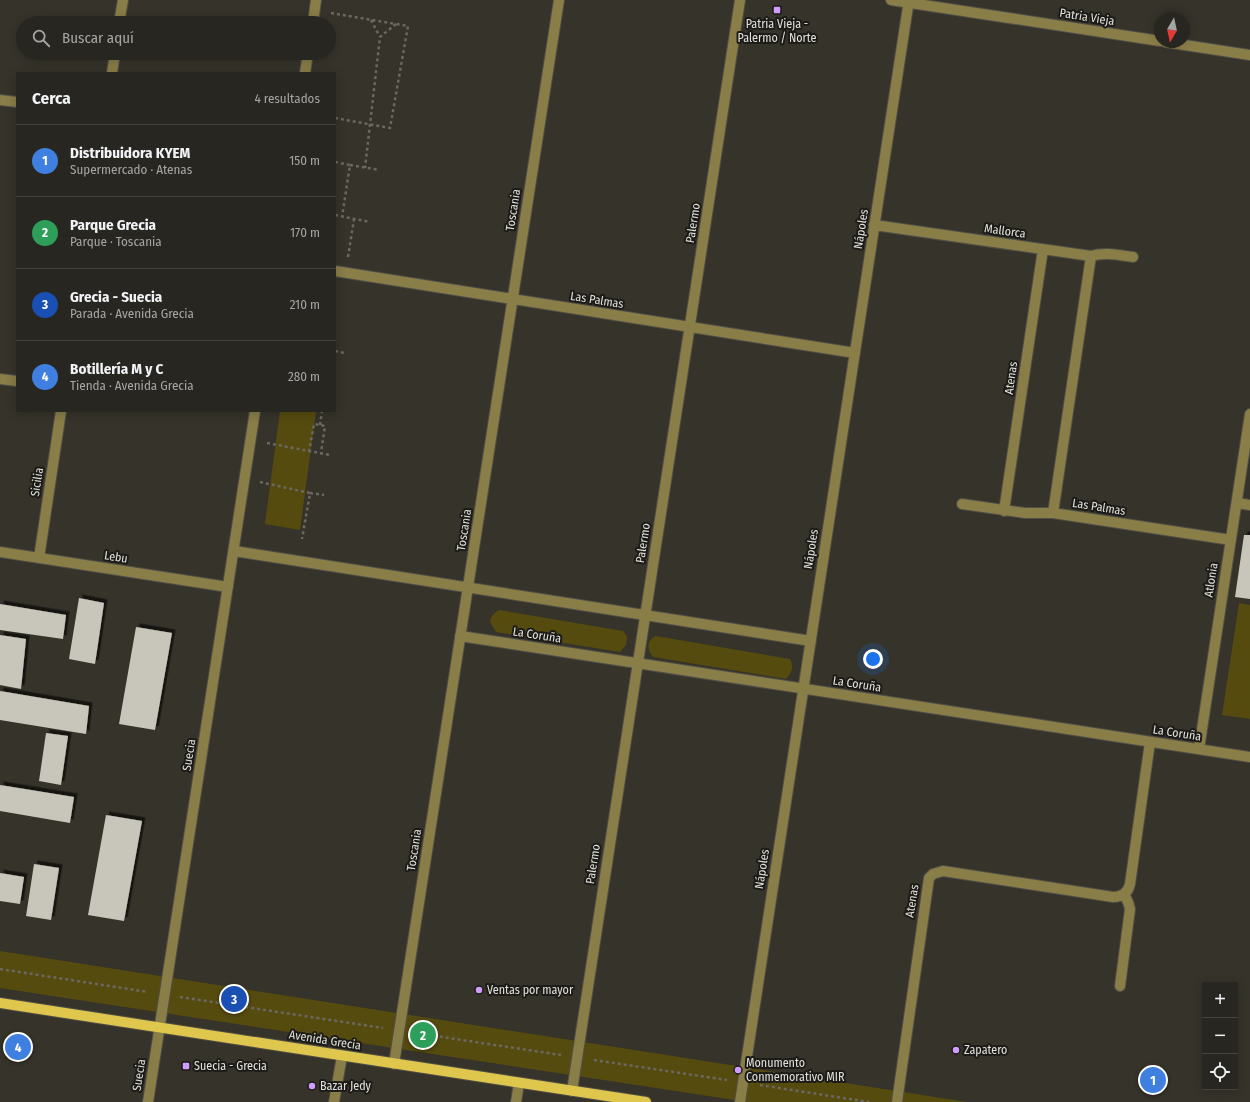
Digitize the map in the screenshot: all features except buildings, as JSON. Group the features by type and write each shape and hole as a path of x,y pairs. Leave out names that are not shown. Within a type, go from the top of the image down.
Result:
{"main road":[{"name":"Avenida Grecia","path":"0,1003 646,1102"}],"street":[{"path":"120,16 123,0"},
{"path":"314,16 316,0"},
{"name":"Toscania","path":"394,1064 559,0"},
{"name":"Palermo","path":"572,1091 740,0"},
{"name":"Patria Vieja","path":"891,0 908,1 1154,40"},
{"name":"Nápoles","path":"740,1102 908,1"},
{"path":"1190,46 1250,55"},
{"path":"112,72 114,60"},
{"path":"305,72 307,60"},
{"path":"0,100 16,102"},
{"name":"Mallorca","path":"874,225 1091,256 1107,254 1133,257"},
{"name":"Atenas","path":"1004,511 1043,249"},
{"path":"1053,513 1091,256"},
{"name":"Las Palmas","path":"340,272 512,300 855,352"},
{"path":"0,379 16,381"},
{"name":"Sicilia","path":"39,558 61,412"},
{"name":"Suecia","path":"148,1102 255,412"},
{"name":"Atlonia","path":"1199,749 1250,414"},
{"path":"1236,503 1250,505"},
{"name":"Las Palmas","path":"962,504 1004,511 1039,514 1053,513 1231,540"},
{"path":"234,551 811,640"},
{"name":"Lebu","path":"0,552 228,587"},
{"name":"La Coruña","path":"460,636 1250,757"},
{"path":"1120,986 1130,909 1124,894 1128,890 1130,884 1150,742"},
{"name":"Atenas","path":"897,1102 927,883 933,874 943,871 1113,897 1119,897 1124,894"},
{"path":"334,1102 342,1056"},
{"path":"516,1102 519,1083"}],"path":[{"path":"315,11 408,26 390,128 336,118"},
{"path":"365,168 380,37 371,20"},
{"path":"380,37 396,24"},
{"path":"336,162 379,170"},
{"path":"342,217 350,165"},
{"path":"336,215 370,222"},
{"path":"340,272 354,219"},
{"path":"336,351 344,353"},
{"path":"320,425 322,412"},
{"path":"310,452 314,424 325,426 321,453"},
{"path":"250,440 330,455"},
{"path":"245,479 324,496"},
{"path":"302,539 310,493"},
{"path":"0,969 869,1102"}],"shaded area":[{"path":"280,412 316,412 300,530 265,524"},
{"path":"1239,603 1250,605 1250,719 1222,715"},
{"path":"499,610 623,631 627,636 626,645 620,652 496,632 490,622 493,615"},
{"path":"656,636 790,659 792,669 786,679 653,657 648,645 650,640"},
{"path":"0,951 967,1102 748,1102 0,988"}],"place":[{"name":"Patria Vieja - Palermo / Norte","path":"777,10"},
{"name":"Ventas por mayor","path":"479,990"},
{"name":"Grecia - Suecia","path":"234,999"},
{"name":"Parque Grecia","path":"423,1035"},
{"name":"Botillería M y C","path":"18,1047"},
{"name":"Zapatero","path":"956,1050"},
{"name":"Suecia - Grecia","path":"186,1066"},
{"name":"Monumento Conmemorativo MIR","path":"738,1070"},
{"name":"Distribuidora KYEM","path":"1153,1080"},
{"name":"Bazar Jedy","path":"312,1086"}]}
